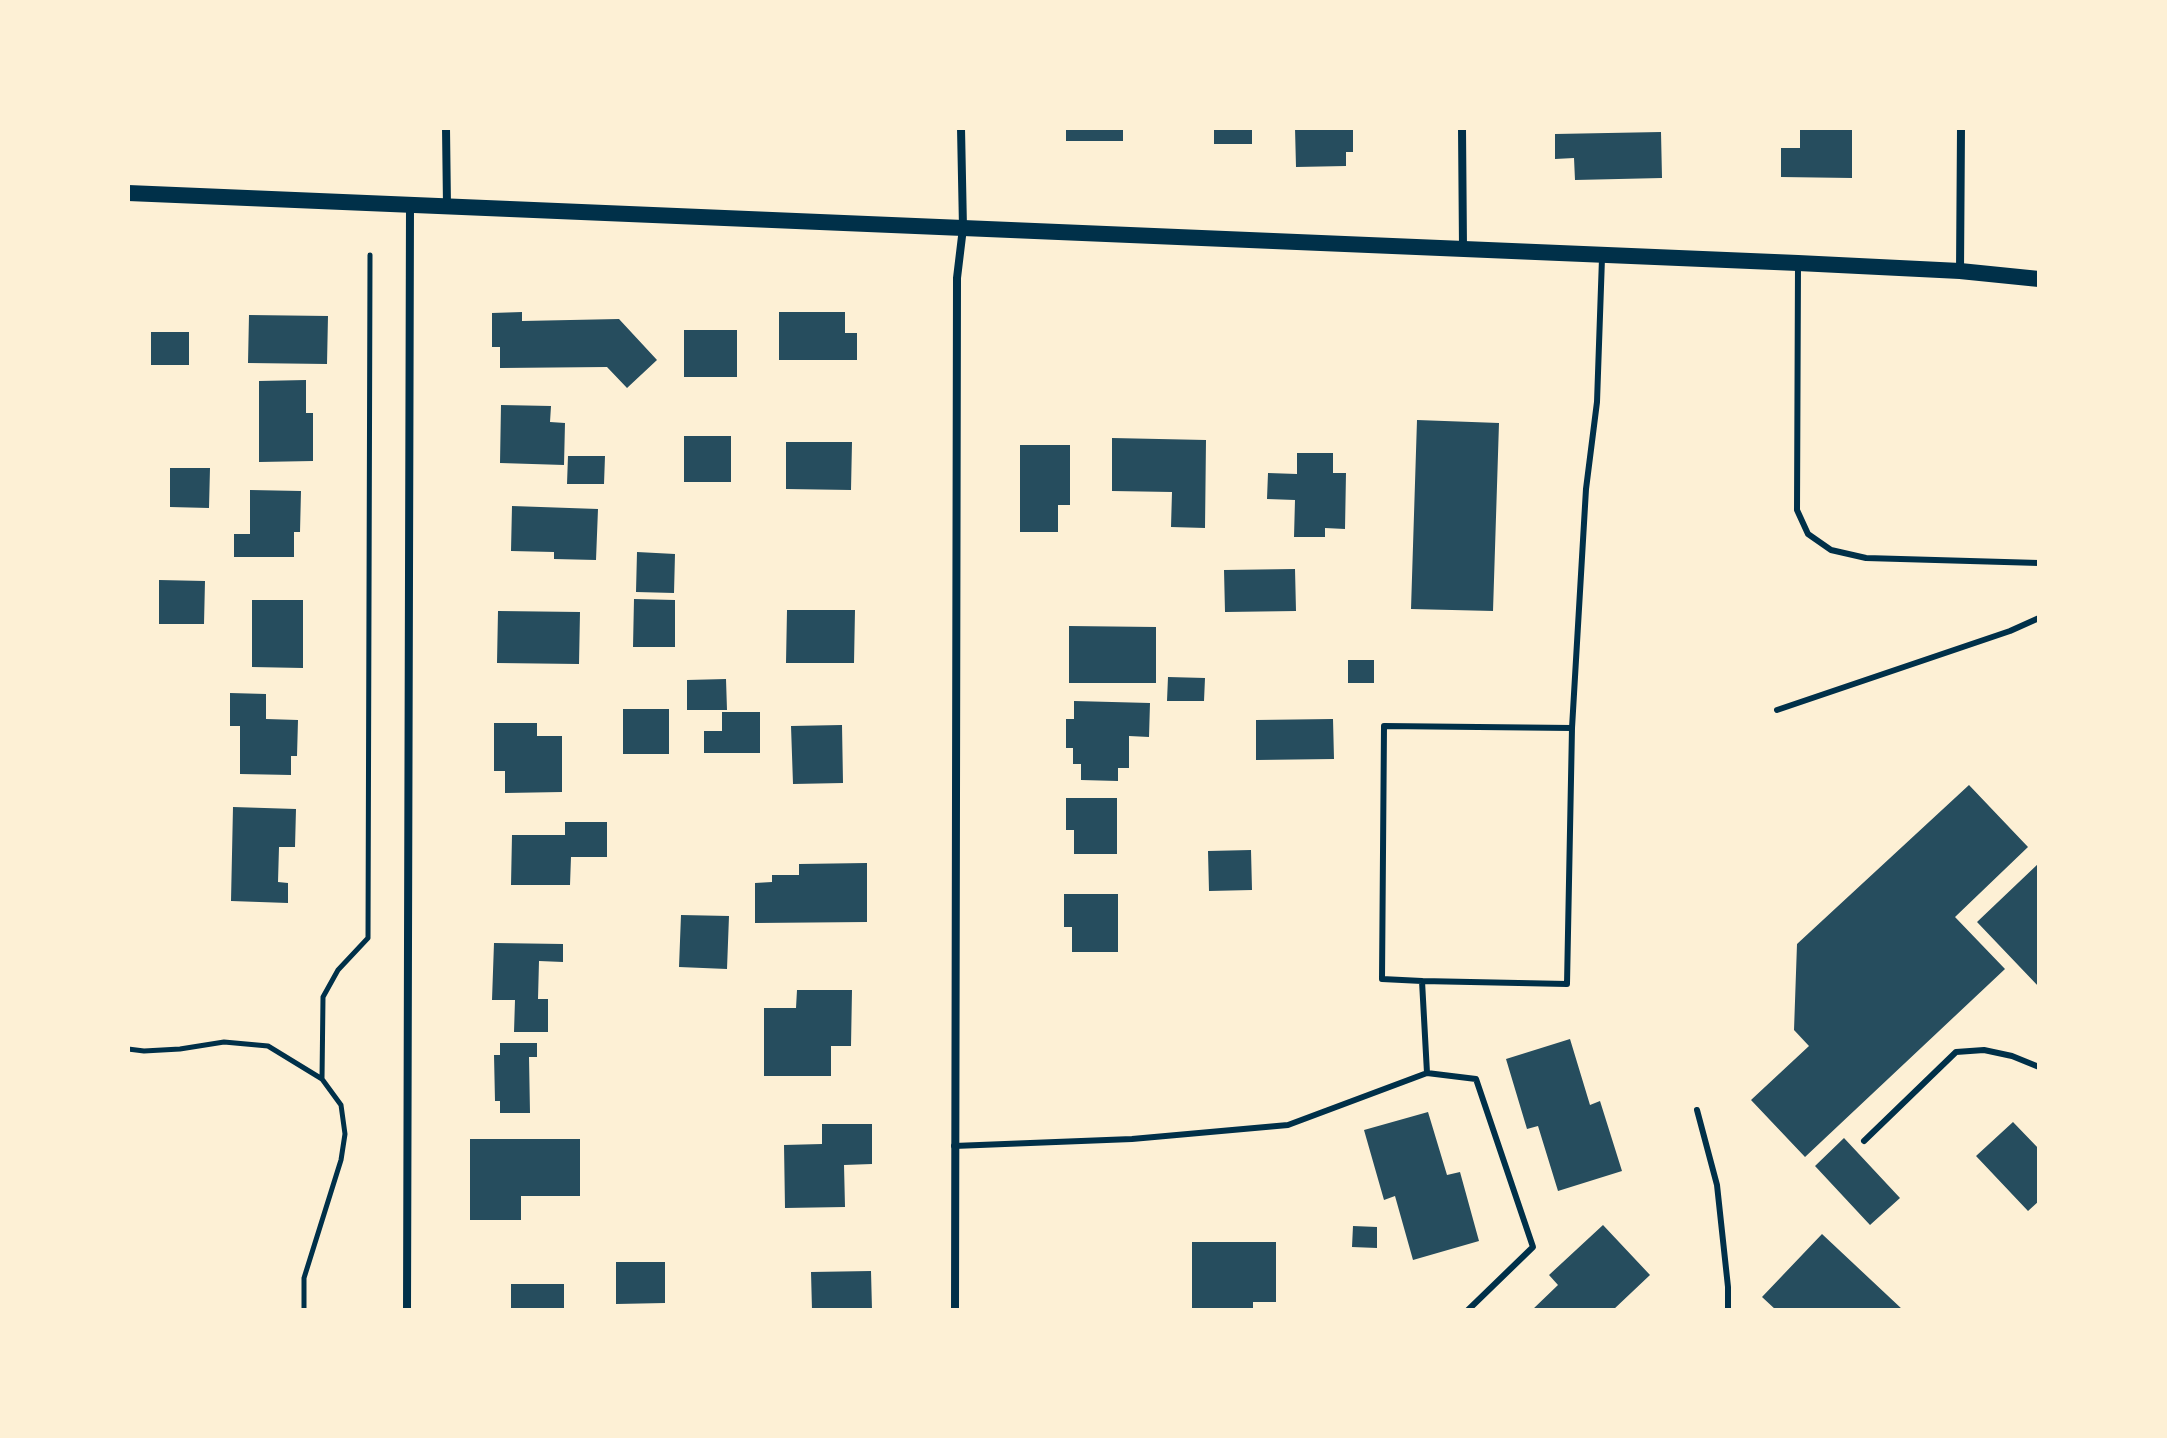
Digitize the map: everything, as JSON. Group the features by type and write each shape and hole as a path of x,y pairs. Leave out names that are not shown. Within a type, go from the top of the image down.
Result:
{"main road":[{"path":"128,193 1798,263 1960,271 2039,279"}],"street":[{"path":"446,128 447,206"},
{"path":"955,1310 957,278 963,228 961,128"},
{"path":"1462,128 1463,248"},
{"path":"1960,271 1961,128"},
{"path":"407,1310 410,206"}],"lane":[{"path":"1572,728 1384,726 1382,979 1567,984 1572,728 1586,489 1597,402 1603,255"},
{"path":"1798,263 1797,510 1808,534 1831,550 1866,558 2039,563"},
{"path":"1777,710 2010,631 2039,618"},
{"path":"1422,981 1427,1073"},
{"path":"1864,1141 1956,1052 1984,1050 2012,1056 2039,1067"},
{"path":"954,1146 1132,1139 1288,1125 1427,1073 1476,1079 1533,1247 1468,1310"},
{"path":"1697,1110 1717,1185 1728,1310"}],"path":[{"path":"322,1079 323,997 338,970 368,938 370,255"},
{"path":"128,1049 180,1049 224,1042 268,1046 322,1079 341,1105 345,1134 341,1160 304,1278 304,1310"}],"building":[{"path":"1066,128 1123,128 1123,141 1066,141"},
{"path":"1214,128 1252,128 1252,144 1214,144"},
{"path":"1295,128 1353,128 1353,152 1346,152 1346,166 1296,167"},
{"path":"1800,128 1852,128 1852,178 1781,177 1781,148 1800,148"},
{"path":"1661,132 1662,178 1575,180 1574,158 1555,159 1555,134"},
{"path":"522,312 522,321 619,319 657,360 627,388 607,367 500,368 500,347 492,347 492,313"},
{"path":"779,312 845,312 845,333 857,333 857,360 779,360"},
{"path":"249,315 328,316 327,364 248,363"},
{"path":"684,330 737,330 737,377 684,377"},
{"path":"151,332 189,332 189,365 151,365"},
{"path":"306,380 306,413 313,413 313,461 259,462 259,381"},
{"path":"501,405 551,406 550,422 565,423 564,465 500,463"},
{"path":"1417,420 1499,423 1493,611 1411,609"},
{"path":"684,436 731,436 731,482 684,482"},
{"path":"1112,438 1206,440 1205,528 1171,527 1172,492 1112,491"},
{"path":"786,442 852,442 851,490 786,489"},
{"path":"1020,445 1070,445 1070,505 1058,505 1058,532 1020,532"},
{"path":"1297,453 1333,453 1333,473 1346,473 1345,529 1325,528 1325,537 1294,537 1295,500 1267,499 1268,473 1297,474"},
{"path":"568,456 605,456 604,484 567,484"},
{"path":"170,468 210,468 209,508 170,507"},
{"path":"250,490 301,491 300,532 294,532 294,557 234,557 234,534 250,534"},
{"path":"512,506 598,509 596,560 554,559 554,552 511,551"},
{"path":"637,552 675,554 674,593 636,592"},
{"path":"1295,569 1296,611 1225,612 1224,570"},
{"path":"159,580 205,581 204,624 159,624"},
{"path":"634,599 675,600 675,647 633,647"},
{"path":"252,600 303,600 303,668 252,667"},
{"path":"787,610 855,610 854,663 786,663"},
{"path":"498,611 580,612 579,664 497,663"},
{"path":"1069,626 1156,627 1156,683 1069,683"},
{"path":"1348,660 1374,660 1374,683 1348,683"},
{"path":"1168,677 1205,678 1204,701 1167,701"},
{"path":"726,679 727,710 687,710 687,680"},
{"path":"230,693 266,694 266,719 298,720 297,756 291,756 291,775 240,774 240,726 230,726"},
{"path":"1074,701 1150,703 1149,737 1129,736 1129,768 1118,768 1118,781 1081,780 1081,764 1073,764 1073,748 1066,748 1066,719 1074,719"},
{"path":"623,709 669,709 669,754 623,754"},
{"path":"722,712 760,712 760,753 704,753 704,731 722,731"},
{"path":"1333,719 1334,759 1256,760 1256,720"},
{"path":"494,723 537,723 537,736 562,736 562,792 505,793 505,771 494,771"},
{"path":"842,725 843,783 793,784 791,726"},
{"path":"1969,785 2028,847 1955,917 2005,969 1805,1157 1751,1100 1809,1046 1794,1030 1797,944"},
{"path":"1066,798 1117,798 1117,854 1074,854 1074,830 1066,830"},
{"path":"233,807 296,809 295,847 279,847 278,882 288,883 288,903 231,901"},
{"path":"565,822 607,822 607,857 571,857 570,885 511,885 512,835 565,835"},
{"path":"1251,850 1252,890 1209,891 1208,851"},
{"path":"867,863 867,922 755,923 755,883 772,882 772,875 799,875 799,864"},
{"path":"2039,863 2039,987 1977,922"},
{"path":"1064,894 1118,894 1118,952 1072,952 1072,927 1064,927"},
{"path":"681,915 729,916 727,969 679,967"},
{"path":"494,943 563,944 563,962 539,961 538,999 548,999 548,1032 514,1032 515,1000 492,1000"},
{"path":"797,990 852,990 851,1046 831,1046 831,1076 764,1076 764,1008 796,1008"},
{"path":"1570,1039 1590,1105 1600,1101 1622,1171 1558,1191 1538,1126 1527,1129 1506,1059"},
{"path":"500,1043 537,1043 537,1057 529,1057 530,1113 500,1113 500,1101 495,1101 494,1055 500,1055"},
{"path":"1428,1112 1447,1175 1460,1172 1479,1241 1413,1260 1395,1196 1384,1200 1364,1130"},
{"path":"2013,1122 2039,1149 2039,1201 2028,1211 1976,1156"},
{"path":"822,1124 872,1124 872,1164 844,1165 845,1207 785,1208 784,1145 822,1144"},
{"path":"1844,1138 1900,1198 1870,1225 1815,1166"},
{"path":"470,1139 580,1139 580,1196 521,1196 521,1220 470,1220"},
{"path":"1603,1225 1650,1275 1613,1310 1532,1310 1558,1285 1549,1275"},
{"path":"1353,1226 1377,1227 1377,1248 1352,1247"},
{"path":"1822,1234 1903,1310 1776,1310 1762,1297"},
{"path":"1192,1242 1276,1242 1276,1302 1253,1302 1253,1310 1192,1310"},
{"path":"616,1262 665,1262 665,1303 616,1304"},
{"path":"871,1271 872,1310 812,1310 811,1272"},
{"path":"511,1284 564,1284 564,1310 511,1310"}]}
